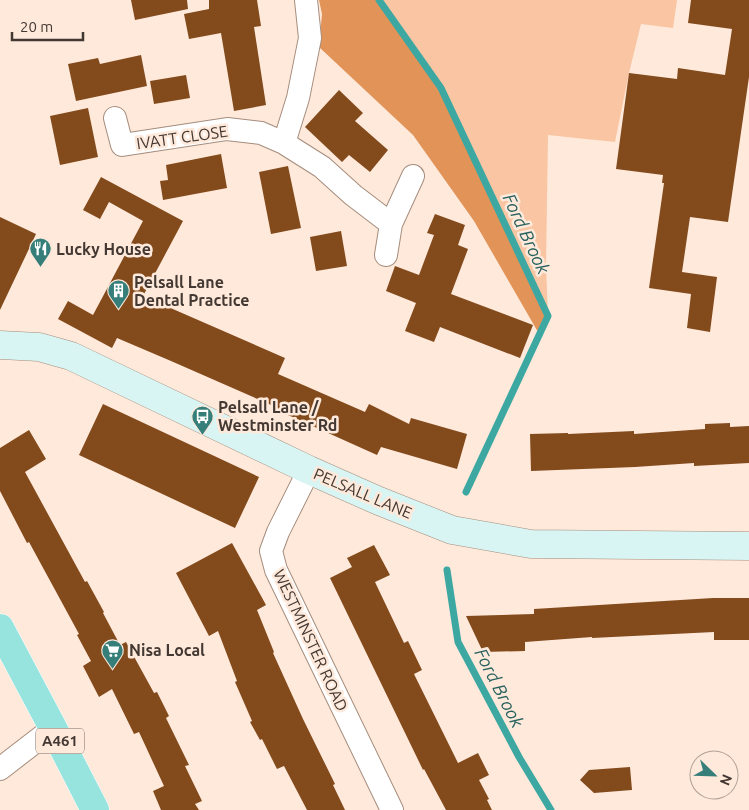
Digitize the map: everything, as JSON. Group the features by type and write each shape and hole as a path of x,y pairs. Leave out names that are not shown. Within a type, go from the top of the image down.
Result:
{"highway":[{"name":"A461","path":"0,628 95,810"}],"main road":[{"name":"PELSALL LANE","path":"0,345 39,347 71,356 309,470 452,530 531,544 749,546"}],"street":[{"path":"284,143 298,98 310,38 306,0"},
{"name":"IVATT CLOSE","path":"116,118 122,145 227,129 261,133 284,143 322,167 353,195 391,224"},
{"path":"386,255 391,224 413,176"},
{"name":"WESTMINSTER ROAD","path":"309,470 278,532 271,551 276,570 392,810"},
{"path":"0,769 53,728"}],"shaded area":[{"path":"319,0 379,0 441,88 548,316 538,332 474,221 413,135 319,47 322,14"},
{"path":"379,0 677,0 673,28 641,24 615,142 548,135 546,266 548,316 441,88 441,83"}],"building":[{"path":"131,0 187,0 188,9 135,20"},
{"path":"209,0 257,0 261,26 254,27 266,105 234,111 221,33 189,39 184,14 209,9"},
{"path":"691,0 749,0 749,77 728,222 690,217 682,272 717,277 710,332 687,328 691,294 649,288 664,183 662,183 663,175 616,169 629,73 677,79 678,68 725,75 732,29 688,23"},
{"path":"141,55 147,86 76,101 68,64 98,58 100,64"},
{"path":"186,75 190,98 154,104 150,81"},
{"path":"339,90 363,113 355,121 388,150 370,172 349,155 342,162 305,127"},
{"path":"88,108 98,157 60,165 50,116"},
{"path":"221,154 227,188 163,200 160,181 168,180 166,165"},
{"path":"288,166 301,228 271,234 259,172"},
{"path":"101,177 183,221 143,296 285,358 278,374 365,412 369,404 409,424 411,418 467,434 457,469 381,447 377,455 277,410 278,408 171,361 117,338 112,348 58,319 68,301 93,315 143,221 109,202 100,219 83,210"},
{"path":"435,214 465,225 458,245 468,249 451,294 533,325 520,358 440,327 434,342 405,331 416,303 386,291 395,266 419,275 434,235 427,233"},
{"path":"0,217 36,234 0,310"},
{"path":"341,231 347,266 316,271 310,237"},
{"path":"103,404 259,477 235,528 79,455"},
{"path":"730,423 730,427 749,426 749,463 694,466 694,463 531,471 530,434 634,431 634,434 705,429 705,424"},
{"path":"29,430 46,459 25,472 85,582 87,581 120,645 126,642 154,693 157,692 169,716 166,718 189,765 185,766 202,801 195,804 199,810 161,810 153,791 164,786 139,732 134,734 112,689 99,697 83,666 91,661 77,635 79,634 29,542 27,543 0,491 0,448"},
{"path":"232,543 266,605 257,610 273,653 335,784 333,785 345,810 307,810 284,766 277,769 262,739 260,740 250,722 252,721 235,682 237,681 218,631 209,636 176,573"},
{"path":"374,545 390,575 375,582 404,643 408,641 422,670 414,674 458,763 478,753 489,775 479,780 489,799 487,800 492,810 446,810 423,770 330,578 352,567 347,558"},
{"path":"713,598 749,598 749,640 714,640 714,632 592,637 525,642 525,651 483,652 466,616 534,614 534,609"},
{"path":"630,767 632,790 594,793 580,780 589,770"}],"waterway":[{"name":"Ford Brook","path":"379,0 441,88 548,316 466,492"},
{"name":"Ford Brook","path":"447,570 458,642 519,757 551,810"}],"place":[{"name":"Lucky House","path":"40,268"},
{"name":"Pelsall Lane Dental Practice","path":"118,310"},
{"name":"Pelsall Lane / Westminster Rd","path":"202,435"},
{"name":"Nisa Local","path":"113,669"}]}
